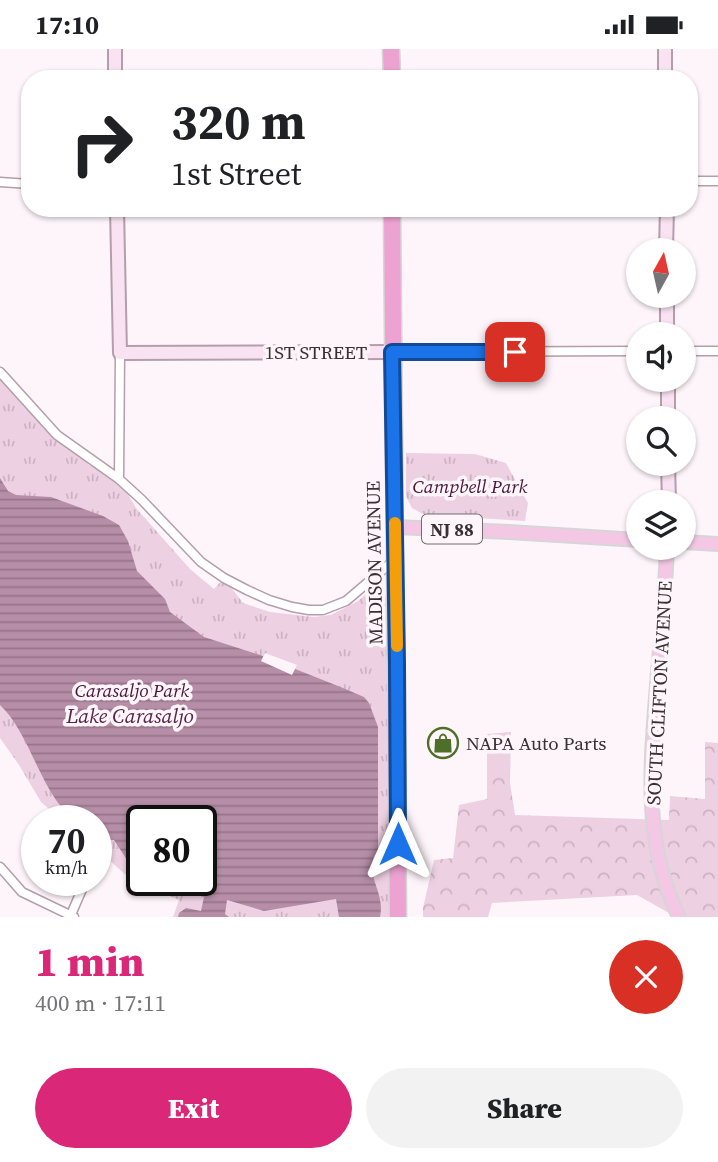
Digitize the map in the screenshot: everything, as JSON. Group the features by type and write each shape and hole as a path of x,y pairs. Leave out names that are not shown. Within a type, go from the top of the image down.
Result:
{"highway":[{"path":"391,49 392,70"},
{"name":"MADISON AVENUE","path":"392,217 398,917"}],"main road":[{"name":"NJ 88","path":"395,527 626,539"},
{"path":"696,543 718,544"},
{"name":"SOUTH CLIFTON AVENUE","path":"666,560 650,793 656,850 668,893 679,917"}],"street":[{"path":"115,49 115,70"},
{"path":"665,49 666,70"},
{"path":"698,181 718,181"},
{"path":"0,182 21,183"},
{"path":"117,217 119,479"},
{"path":"666,238 667,217"},
{"name":"1ST STREET","path":"120,353 626,351"},
{"path":"696,351 718,351"},
{"path":"0,372 57,435 119,479 142,499 201,562 247,590 292,607 323,610 346,601 395,558"},
{"path":"0,867 22,892 72,917 80,896"}],"green space":[{"name":"Lake Carasaljo","path":"0,372 89,465 119,479 136,508 190,569 214,589 224,578 243,603 270,612 314,617 331,615 358,601 371,590 377,574 387,600 394,917 173,917 179,900 170,896 217,896 217,805 126,805 126,875 112,862 112,805 44,805 0,738"},
{"name":"Campbell Park","path":"406,453 475,454 506,463 528,503 525,521 425,515 412,508 406,496"},
{"path":"511,732 510,783 515,815 669,820 670,796 705,799 705,742 718,743 718,917 676,917 637,895 492,903 488,917 423,917 434,860 453,858 459,805 487,799 487,734"}],"water":[{"name":"Lake Carasaljo","path":"0,478 8,491 16,495 51,497 103,516 119,525 128,541 137,571 165,599 170,612 204,637 260,655 364,697 378,727 378,850 372,868 380,902 380,917 339,917 336,899 264,911 227,900 225,914 229,917 178,917 186,908 201,911 204,897 201,896 217,896 217,805 126,805 126,858 112,840 112,805 60,805 17,726 0,705"}],"pier":[{"path":"265,653 297,665 292,675 261,661"}],"slow traffic":[{"path":"395,523 397,646"}],"place":[{"name":"NAPA Auto Parts","path":"443,743"}],"route":[{"path":"398,844 392,352 515,352"}],"park label":[{"name":"Carasaljo Park","path":"132,690"}]}
